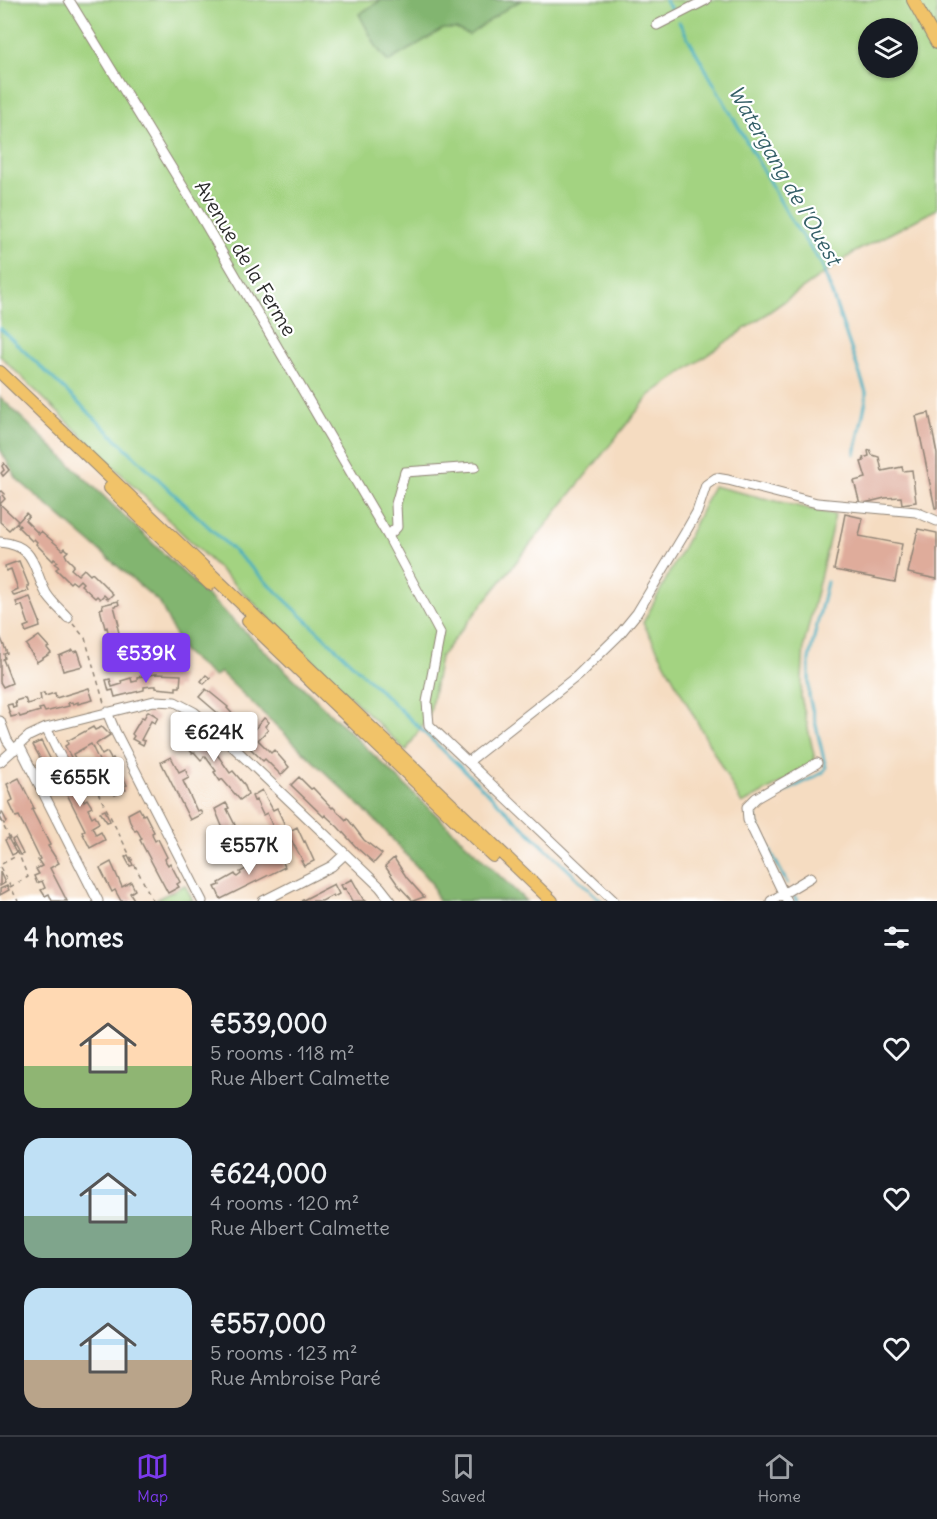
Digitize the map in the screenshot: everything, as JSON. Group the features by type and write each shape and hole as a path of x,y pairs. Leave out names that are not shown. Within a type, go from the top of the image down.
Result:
{"main road":[{"path":"913,0 937,43"},
{"path":"0,372 552,901"},
{"path":"0,384 540,901"}],"street":[{"name":"Avenue de la Ferme","path":"69,0 193,203 388,536 440,633 427,702 429,725 614,901"},
{"path":"657,25 706,0"},
{"path":"388,536 397,527 396,504 405,472 475,467"},
{"path":"468,762 577,676 619,635 637,613 685,533 697,512 704,489 716,478 817,503 840,507 916,512 937,520"},
{"path":"0,542 18,546 28,553 49,597 68,618"},
{"path":"0,762 33,734 46,728 158,700 175,702 186,706 226,741 380,887 391,901"},
{"path":"107,712 202,901"},
{"path":"0,721 36,779 98,901"},
{"path":"36,779 64,764 46,728"},
{"path":"785,897 748,820 747,807 756,798 817,763"},
{"path":"263,901 328,868 345,854"},
{"path":"771,901 785,897 811,878"}],"path":[{"path":"68,618 84,638 107,712"},
{"path":"64,764 73,765 82,761 153,901"},
{"path":"0,819 28,877 10,886"},
{"path":"18,855 0,866 18,901"}],"green space":[{"path":"0,0 933,0 937,8 937,209 855,252 650,395 440,657 430,713 406,751 0,356"},
{"path":"381,0 522,0 469,35 456,29 443,29 388,62 377,48 359,14"},
{"path":"0,397 526,901 438,901 432,884 380,825 220,672 214,677 182,650 160,603 17,479 0,449"},
{"path":"713,486 835,515 804,645 801,697 816,764 742,804 643,623"},
{"path":"185,885 193,901 153,901"}],"building":[{"path":"929,413 937,454 937,508 935,508 916,416"},
{"path":"870,450 872,455 879,457 882,471 902,467 903,471 912,470 916,502 902,504 901,497 860,504 854,481 866,478 861,462 864,461 863,458 869,456 868,451"},
{"path":"4,463 9,470 3,476 1,473 4,470 2,466"},
{"path":"2,491 5,499 0,504 0,492"},
{"path":"0,504 18,521 9,530 0,522"},
{"path":"26,513 29,516 25,520 39,534 41,531 63,550 65,548 68,551 65,554 74,565 71,569 78,575 84,569 90,575 92,573 113,594 108,599 104,595 100,599 97,596 95,598 81,585 83,583 80,580 76,584 72,581 70,583 56,569 59,567 55,564 58,562 54,559 53,561 34,539 32,541 18,527 20,526 17,523"},
{"path":"845,514 863,518 859,536 902,544 895,582 834,570"},
{"path":"918,529 937,533 937,579 908,573"},
{"path":"19,561 29,591 14,596 12,592 18,589 11,569 6,571 5,566"},
{"path":"30,597 40,627 26,632 24,627 29,625 22,605 18,607 16,602"},
{"path":"118,601 119,605 114,606 119,625 117,625 124,653 127,652 128,656 115,659 114,655 111,656 107,627 105,628 100,609 103,608 102,605"},
{"path":"0,636 7,653 4,654 3,659 12,683 3,687 0,682"},
{"path":"39,636 49,647 47,648 51,653 37,662 26,645"},
{"path":"73,650 78,651 83,666 63,671 59,656"},
{"path":"156,674 181,675 180,687 176,687 176,690 156,688 156,686 144,687 144,690 115,697 113,690 109,691 106,680 110,679 112,687 131,678 132,682 137,681 137,677"},
{"path":"206,675 210,678 204,684 201,681"},
{"path":"89,688 93,700 78,704 78,702 68,703 69,706 45,712 43,708 20,717 19,715 11,717 7,705 12,704 13,708 16,707 15,701 25,698 27,704 41,700 40,694 44,693 45,696 55,693 56,698"},
{"path":"206,689 228,707 247,730 251,727 254,730 264,718 269,722 265,726 268,730 258,740 271,753 274,750 289,767 281,775 265,759 263,761 220,715 199,697"},
{"path":"148,711 158,717 155,723 151,721 141,740 145,741 143,745 132,739 134,736 132,734"},
{"path":"190,726 210,752 214,750 230,773 233,771 244,784 248,794 240,800 222,779 220,781 205,756 201,760 194,752 192,753 182,739 184,737 181,733"},
{"path":"93,727 95,730 102,727 110,735 96,744 102,755 107,752 111,759 113,758 127,785 124,786 126,790 115,795 114,791 117,789 108,772 105,773 91,744 73,754 76,760 73,761 65,746 68,744 67,741"},
{"path":"41,741 52,762 44,765 33,745"},
{"path":"171,757 179,772 185,769 189,778 183,781 197,811 200,810 202,814 190,820 161,762"},
{"path":"81,763 89,779 86,780 78,764"},
{"path":"65,771 69,779 72,777 76,785 78,784 84,801 87,799 92,807 88,809 99,823 92,827 96,835 101,832 105,840 90,848 82,832 85,830 69,798 65,791 62,792 53,777"},
{"path":"299,777 346,820 347,818 364,840 382,854 374,863 291,785"},
{"path":"19,778 50,845 48,846 59,863 50,868 67,901 52,901 49,894 45,896 41,890 45,888 42,881 37,883 34,876 39,874 36,869 42,866 38,860 40,859 19,816 16,817 9,802 13,800 7,784"},
{"path":"262,790 273,810 277,808 288,832 297,827 314,861 304,866 289,836 285,838 283,834 277,837 267,813 263,815 252,796"},
{"path":"226,803 235,825 233,826 246,845 235,851 215,809"},
{"path":"139,808 143,815 145,814 154,832 152,833 155,841 158,839 167,857 166,862 168,865 170,863 180,882 177,884 179,887 168,893 140,840 142,839 130,822 128,814"},
{"path":"105,810 110,821 107,822 100,812"},
{"path":"2,812 7,822 4,824 0,817"},
{"path":"8,838 16,853 12,855 5,840"},
{"path":"15,838 23,854 20,855 12,840"},
{"path":"128,855 133,865 130,866 125,857"},
{"path":"280,856 285,867 221,899 215,887 220,885 219,883 235,874 237,877 241,874 240,872 269,857 271,861"},
{"path":"394,858 407,878 424,897 413,901 398,885 385,866"},
{"path":"111,862 122,887 131,882 135,890 130,893 135,901 121,901 115,890 112,892 100,868"},
{"path":"0,872 5,883 0,886"},
{"path":"352,879 366,901 352,901 345,888 343,889 341,885"},
{"path":"334,884 339,894 334,897 333,895 322,901 301,901"},
{"path":"7,886 9,890 0,895 0,889"}],"waterway":[{"name":"Watergang de l'Ouest","path":"665,0 671,9"},
{"name":"Watergang de l'Ouest","path":"679,22 791,220 822,265 866,392 855,454"},
{"path":"0,328 601,901"},
{"name":"Watergang de l'Ouest","path":"787,883 758,827 755,812 761,804 822,773 826,768 809,696 809,659 827,582"},
{"name":"Watergang de l'Ouest","path":"794,896 797,901"}]}
